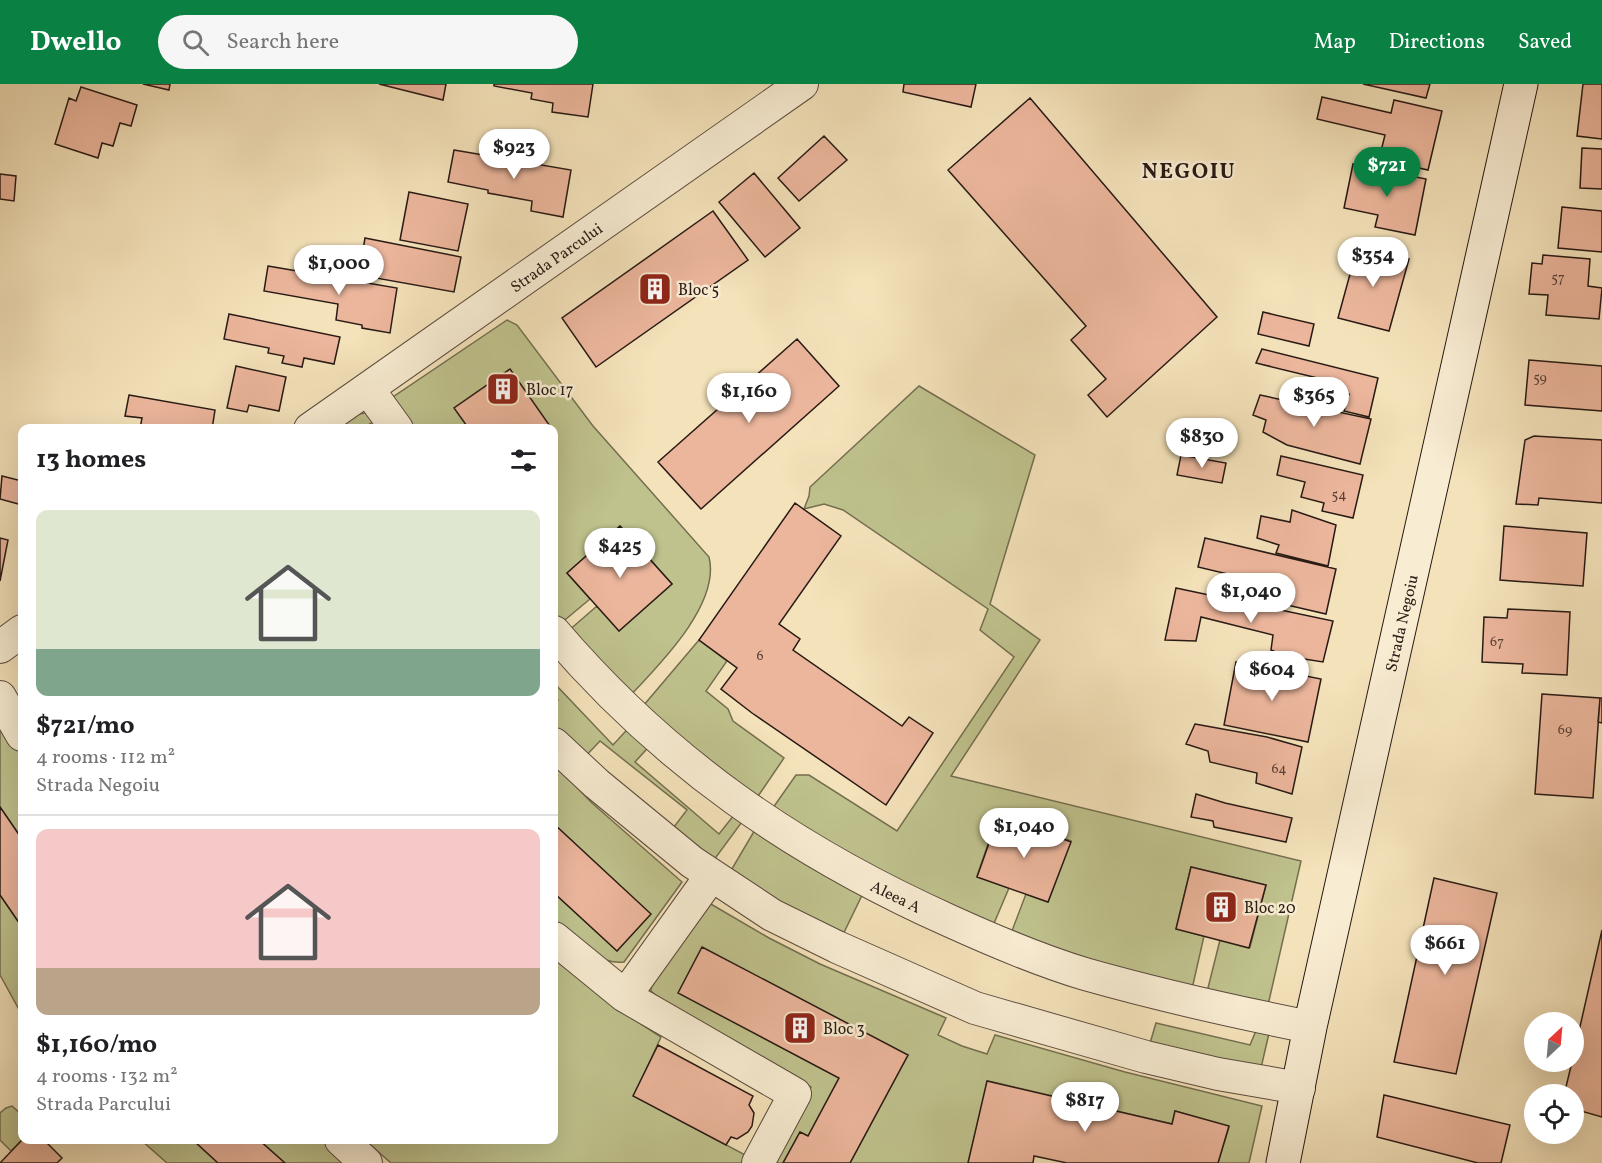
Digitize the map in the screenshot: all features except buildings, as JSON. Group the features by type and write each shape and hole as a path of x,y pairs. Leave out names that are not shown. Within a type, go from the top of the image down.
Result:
{"main road":[{"name":"Strada Negoiu","path":"1283,1163 1310,1027 1521,84"}],"street":[{"name":"Strada Parcului","path":"319,424 802,84"},
{"path":"368,389 392,424"},
{"path":"0,647 18,634"},
{"name":"Aleea A","path":"558,636 631,714 701,775 796,841 868,883 998,942 1084,974 1261,1018 1310,1027"},
{"path":"0,697 18,728"},
{"path":"558,748 597,784 711,876 772,915 807,934 975,1008 1146,1057 1218,1074 1299,1088"},
{"path":"625,996 711,876"},
{"path":"558,941 625,996 795,1094 758,1163"},
{"path":"345,1144 366,1163"}],"green space":[{"path":"507,320 517,325 593,426 709,557 710,576 696,615 669,653 627,699 567,632 597,606 619,631 672,584 620,526 567,573 590,599 560,624 558,621 558,424 409,424 390,399"},
{"path":"919,386 1035,455 990,604 1040,640 951,776 1301,861 1268,1005 1207,992 1220,940 1250,947 1266,885 1191,867 1176,929 1204,936 1192,989 1010,936 1026,894 1048,902 1071,841 998,815 977,876 1009,888 992,928 883,879 770,812 796,775 809,775 897,831 1014,657 980,630 988,609 843,510 824,504 804,509 810,487"},
{"path":"366,413 376,420 370,424 345,424 358,414"},
{"path":"699,640 727,661 706,691 728,709 733,721 784,758 752,805 638,712"},
{"path":"558,687 613,745 635,721 655,740 635,762 719,834 742,805 750,811 711,864 670,832 687,810 600,741 581,761 558,738"},
{"path":"0,707 18,738 18,833 0,807"},
{"path":"558,768 592,803 682,882 624,962 605,960 596,955 558,925 558,897 617,951 650,914 558,828"},
{"path":"756,828 865,889 837,947 723,884"},
{"path":"0,895 18,921 18,1008 0,975"},
{"path":"704,900 769,938 820,964 946,1018 938,1035 962,1046 987,1054 995,1035 1125,1072 1262,1106 1249,1163 1218,1163 1229,1127 1175,1111 1172,1124 988,1081 968,1163 850,1163 908,1055 702,948 679,993 839,1078 808,1136 800,1132 783,1163 771,1163 811,1087 691,1027 651,991"},
{"path":"558,960 624,1013 661,1037 634,1096 749,1157 746,1163 391,1163 370,1144 558,1144"},
{"path":"1156,1023 1250,1045 1258,1026 1270,1029 1261,1068 1148,1050"},
{"path":"12,1106 18,1111 18,1144 11,1151 0,1140 0,1113"},
{"path":"146,1144 197,1144 218,1163 167,1163"},
{"path":"264,1144 330,1144 351,1163 285,1163"}],"place":[{"name":"Bloc 5","path":"655,289"},
{"name":"Bloc 17","path":"503,389"},
{"name":"Bloc 20","path":"1221,907"},
{"name":"Bloc 3","path":"800,1028"}],"district":[{"name":"NEGOIU","path":"1189,170"}]}
